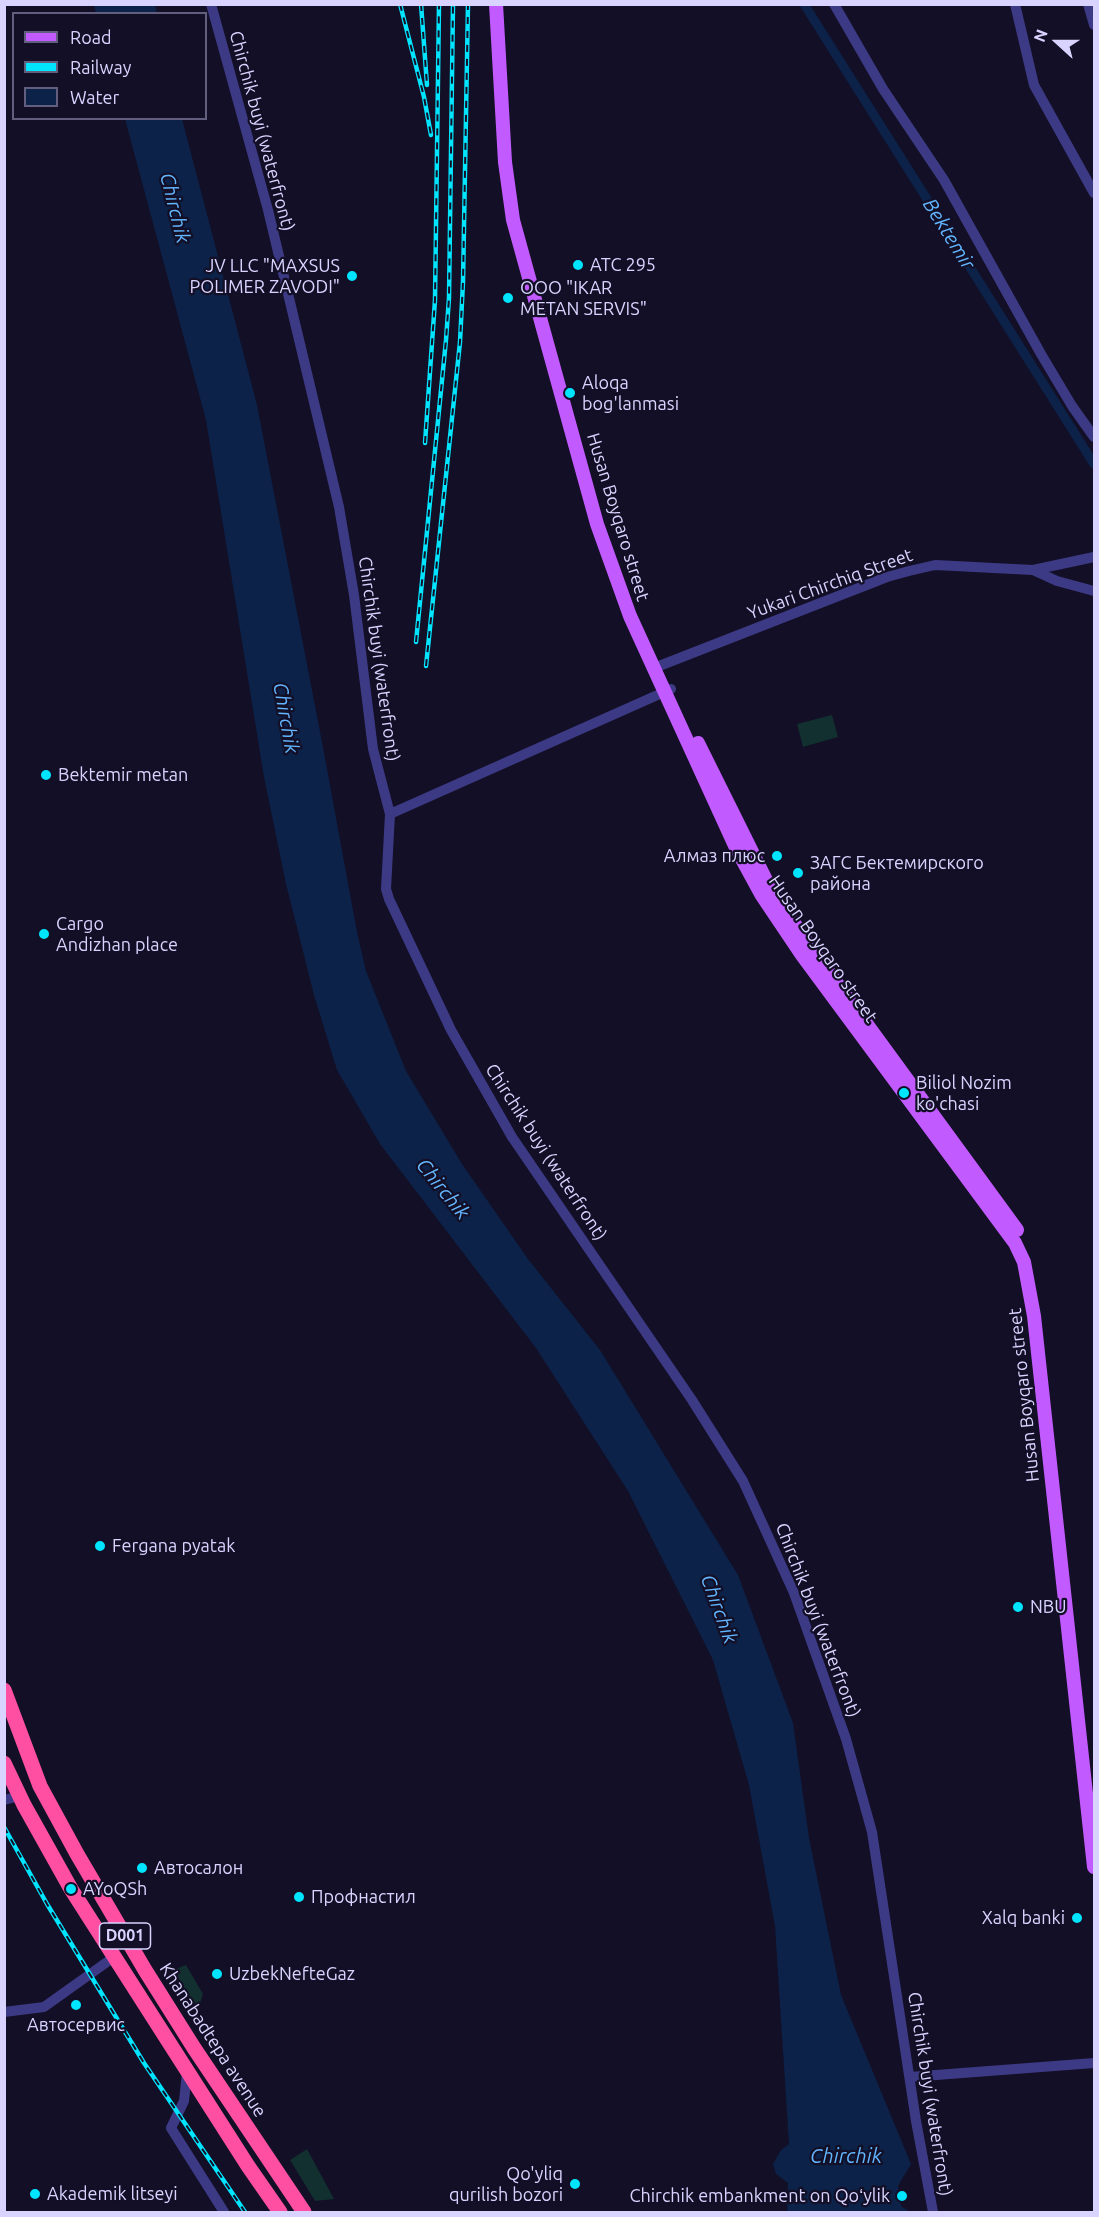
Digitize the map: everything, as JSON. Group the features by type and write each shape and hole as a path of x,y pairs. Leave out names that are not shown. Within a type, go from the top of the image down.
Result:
{"highway":[{"name":"Khanabadtepa avenue","path":"4,1690 44,1794 145,1970 200,2057 304,2212"},
{"name":"D001","path":"4,1763 71,1889 280,2212"},
{"path":"22,1800 44,1794"}],"main road":[{"name":"Husan Boyqaro street","path":"496,4 505,162 517,219 601,523 657,667 737,850 761,894 1023,1238 1032,1260 1038,1282 1095,1796"},
{"name":"Husan Boyqaro street","path":"505,4 517,219"},
{"name":"Husan Boyqaro street","path":"806,952 1015,1243 1024,1262 1034,1316 1095,1867"}],"street":[{"name":"Chirchik buyi (waterfront)","path":"211,4 268,210 339,507 354,595 373,749 390,814 386,889 389,899 451,1030 512,1137 692,1400 743,1482 794,1593 843,1730 872,1832 916,2121 933,2212"},
{"path":"834,4 883,89 944,180 1072,406 1095,437"},
{"path":"1015,4 1034,85 1095,193"},
{"path":"1088,4 1095,25"},
{"name":"Yukari Chirchiq Street","path":"657,667 909,571 935,565 1033,570 1095,557"},
{"path":"1033,570 1057,581 1095,591"},
{"path":"390,814 668,690"},
{"path":"4,1800 22,1800"},
{"path":"4,2012 44,2007 114,1957"},
{"path":"910,2077 1095,2063"},
{"path":"188,2071 184,2101 171,2128 224,2212"}],"green space":[{"path":"832,715 838,737 803,747 797,724"},
{"path":"186,1965 203,1994 198,2009 173,1970"},
{"path":"307,2149 334,2199 315,2201 290,2160"}],"water":[{"path":"94,5 155,5 157,12 96,12"},
{"name":"Chirchik","path":"125,120 182,120 257,405 366,971 406,1071 462,1164 528,1259 600,1350 738,1575 793,1723 809,1838 841,1995 911,2164 898,2186 901,2206 910,2212 787,2212 788,2183 776,2174 773,2164 781,2150 789,2144 775,1926 749,1785 713,1660 628,1491 536,1348 380,1144 337,1070 314,995 286,884 264,777 206,420"}],"waterway":[{"name":"Bektemir","path":"804,4 1094,464"}],"railway":[{"path":"400,4 424,97 431,135"},
{"path":"421,4 427,85"},
{"path":"425,443 435,300 439,4"},
{"path":"416,642 449,298 453,4"},
{"path":"426,666 460,342 468,4"},
{"path":"4,1827 47,1904 144,2063 245,2212"}],"place":[{"name":"ATC 295","path":"578,265"},
{"name":"JV LLC \"MAXSUS POLIMER ZAVODI\"","path":"352,276"},
{"name":"OOO \"IKAR METAN SERVIS\"","path":"508,298"},
{"name":"Aloqa bog'lanmasi","path":"570,393"},
{"name":"Bektemir metan","path":"46,775"},
{"name":"Алмаз плюс","path":"777,856"},
{"name":"ЗАГС Бектемирского района","path":"798,873"},
{"name":"Cargo Andizhan place","path":"44,934"},
{"name":"Biliol Nozim ko'chasi","path":"904,1093"},
{"name":"Fergana pyatak","path":"100,1546"},
{"name":"NBU","path":"1018,1607"},
{"name":"Автосалон","path":"142,1868"},
{"name":"AYoQSh","path":"71,1889"},
{"name":"Профнастил","path":"299,1897"},
{"name":"Xalq banki","path":"1077,1918"},
{"name":"UzbekNefteGaz","path":"217,1974"},
{"name":"Автосервис","path":"76,2005"},
{"name":"Qo'yliq qurilish bozori","path":"575,2184"},
{"name":"Akademik litseyi","path":"35,2194"},
{"name":"Chirchik embankment on Qoʻylik","path":"902,2196"}]}
